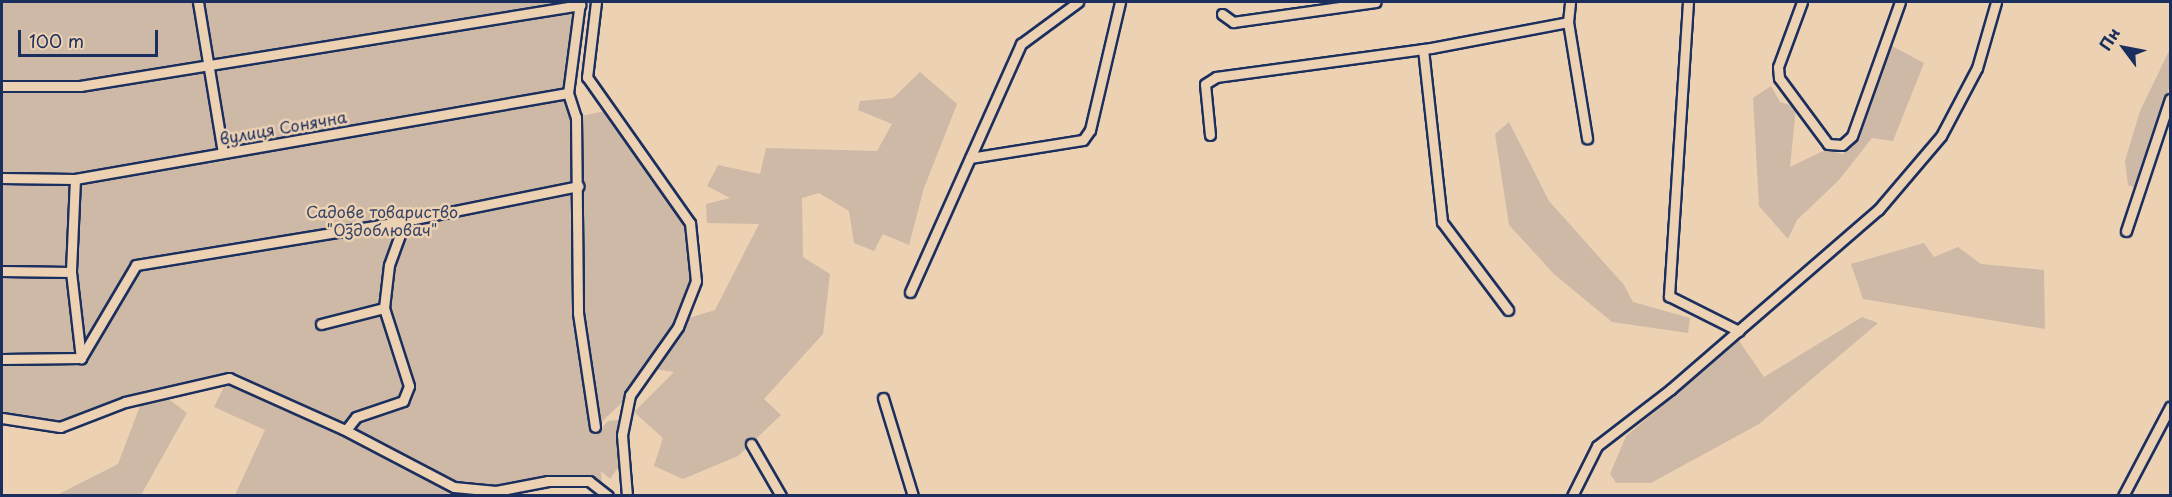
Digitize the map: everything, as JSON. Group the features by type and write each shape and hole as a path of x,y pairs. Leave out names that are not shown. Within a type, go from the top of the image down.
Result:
{"street":[{"path":"198,2 223,153"},
{"path":"596,2 587,77 690,223 696,281 678,327 630,395 622,435 627,495"},
{"path":"910,292 1021,44 1078,2"},
{"path":"970,158 1083,140 1090,130 1120,2"},
{"path":"1222,14 1233,22 1376,2"},
{"path":"1570,2 1568,22 1587,138"},
{"path":"1688,2 1669,296 1738,331"},
{"path":"1802,2 1778,67 1779,78 1828,144 1842,145 1851,136 1900,2"},
{"path":"1572,495 1597,446 1738,331 1878,210 1941,136 1977,68 1996,2"},
{"path":"2,86 80,86 580,3 568,93 576,117 578,313 595,428"},
{"path":"1210,135 1205,84 1216,77 1423,49 1568,22"},
{"path":"1423,49 1442,222 1508,310"},
{"name":"вулиця Сонячна","path":"2,178 75,179 568,93"},
{"path":"2126,231 2170,99"},
{"path":"75,179 71,272 81,358"},
{"path":"81,358 136,265 405,221 578,186"},
{"path":"346,430 356,417 404,401 409,387 384,308 389,265 405,221"},
{"path":"2,271 71,272"},
{"path":"321,324 384,308"},
{"path":"2,359 81,358"},
{"path":"2,418 60,427 125,402 229,378 346,430 454,487 496,491 548,481 588,481 608,495"},
{"path":"882,399 913,495"},
{"path":"2122,495 2170,407"},
{"path":"751,444 781,495"}],"green space":[{"name":"Садове товариство \"Оздоблювач\"","path":"2,2 580,2 568,93 576,117 610,110 690,223 696,281 678,327 630,395 595,428 596,434 608,421 618,420 619,466 610,479 601,471 602,487 589,481 496,491 454,487 447,496 235,495 265,430 214,407 228,379 162,394 187,413 141,495 57,495 118,464 143,398 60,427 2,418"},
{"path":"1892,46 1924,63 1893,141 1872,138 1839,180 1797,220 1788,239 1759,206 1753,98 1771,86 1780,102 1796,107 1790,167 1825,150 1843,154 1857,137"},
{"path":"2170,49 2170,85 2136,188 2128,185 2125,161 2140,111"},
{"path":"920,72 957,104 924,188 909,245 883,234 874,251 854,243 849,211 819,193 802,198 803,257 830,274 823,334 764,399 781,415 738,456 683,479 654,466 663,438 634,412 674,372 654,369 689,318 715,310 759,224 707,223 706,204 730,198 707,186 718,165 760,174 766,148 877,151 892,124 858,110 860,101 893,98"},
{"path":"1509,122 1549,201 1624,285 1633,302 1690,318 1688,333 1612,322 1554,274 1509,225 1495,134"},
{"path":"1924,243 1934,257 1958,247 1981,264 2044,270 2045,329 1863,299 1851,264"},
{"path":"1862,317 1878,323 1759,424 1651,483 1616,483 1610,474 1626,436 1739,341 1764,377"}]}
